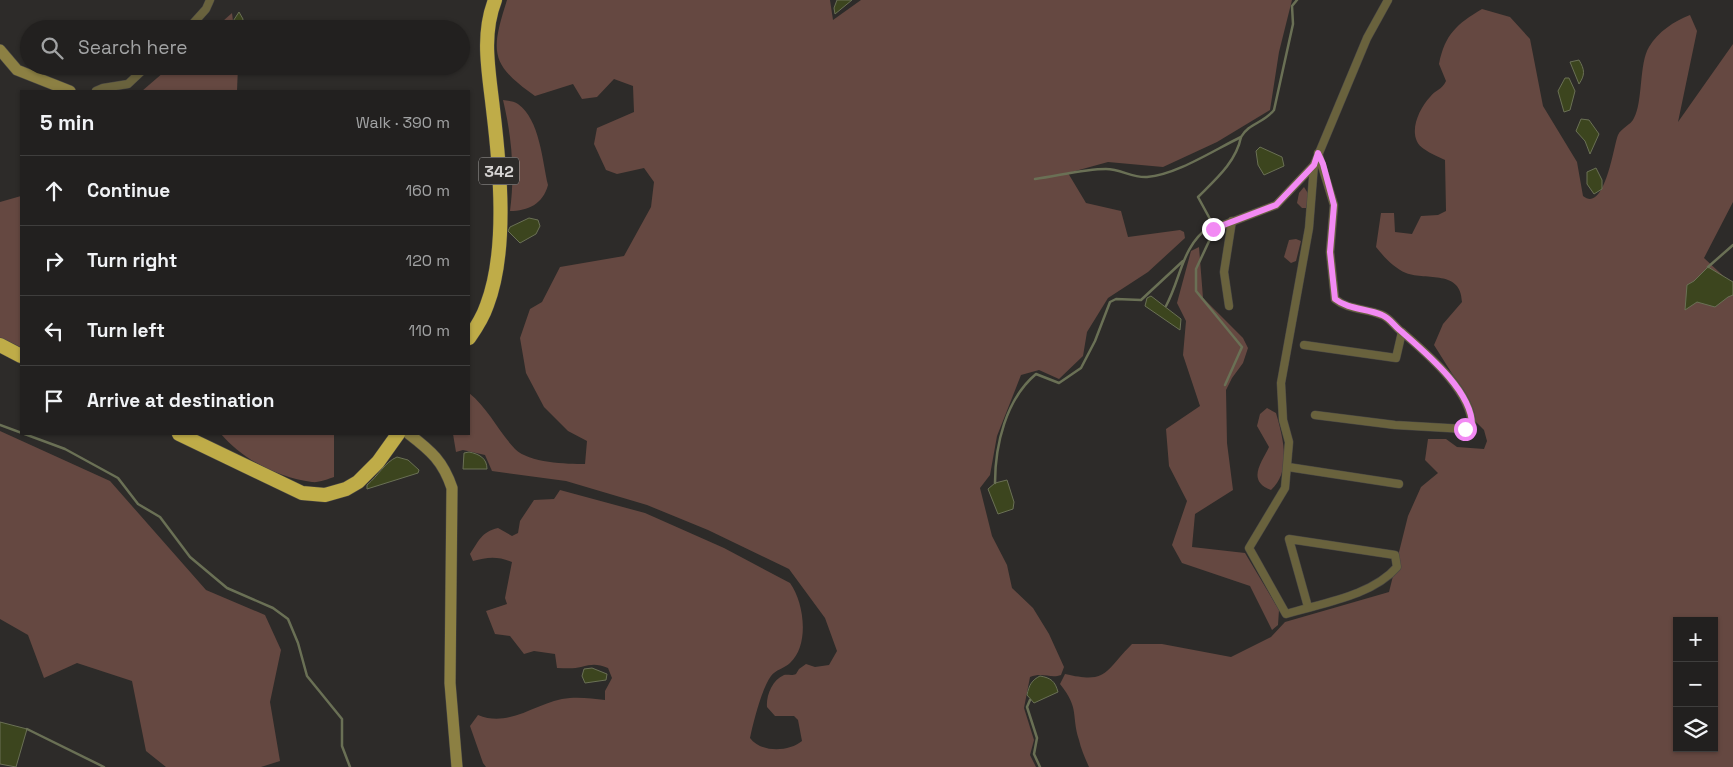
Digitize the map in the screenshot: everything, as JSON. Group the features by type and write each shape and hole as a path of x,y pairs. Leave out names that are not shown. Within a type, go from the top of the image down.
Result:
{"highway":[{"name":"342","path":"470,336 480,321 489,299 497,260 499,231 498,153 486,47 489,15 495,0"},
{"path":"0,345 20,355"},
{"path":"181,435 302,492 325,494 346,490 358,482 378,462 397,435"}],"street":[{"path":"196,20 206,9 210,0"},
{"path":"1308,607 1289,539 1395,555 1397,566 1387,578 1371,588 1286,614 1249,548 1285,488 1289,442 1283,420 1281,383 1309,228 1314,165 1367,38 1388,0"},
{"path":"0,50 20,71"},
{"path":"30,75 67,90"},
{"path":"98,90 128,84 138,75"},
{"path":"1315,415 1395,425 1470,428 1472,420 1451,381 1428,354 1381,314 1343,306 1335,299 1330,252 1334,205 1323,164 1318,153"},
{"path":"1213,229 1276,205 1314,165"},
{"path":"1229,306 1224,272 1232,221"},
{"path":"1304,345 1396,358 1402,332"},
{"path":"410,435 438,458 446,470 452,488 450,683 457,767"},
{"path":"1288,467 1399,484"}],"shaded area":[{"path":"507,0 830,0 833,20 861,0 1292,0 1279,52 1270,110 1217,142 1163,167 1108,162 1068,173 1086,203 1121,211 1128,237 1180,230 1184,232 1185,238 1148,272 1108,298 1087,332 1083,356 1059,379 1039,370 1021,375 997,436 990,475 980,488 992,536 1007,565 1012,588 1033,608 1049,634 1064,667 1061,675 1030,677 1024,708 1034,740 1030,755 1036,767 486,767 483,763 470,726 478,715 502,719 558,700 579,698 605,700 605,691 612,678 608,668 598,665 557,668 555,654 534,651 524,654 510,636 495,634 486,611 507,604 505,598 512,562 492,558 473,561 470,554 481,538 492,530 498,528 512,536 518,533 520,521 534,500 554,499 560,490 645,513 724,548 790,583 799,601 803,623 800,646 790,663 773,674 764,689 750,738 755,743 768,748 783,749 802,741 798,720 794,716 775,716 767,707 769,693 773,684 780,677 796,674 806,664 815,667 829,665 837,651 825,618 789,569 708,530 647,505 566,481 492,471 485,455 463,450 456,452 453,435 470,435 470,394 521,454 548,462 585,464 587,441 568,431 544,407 526,373 520,338 530,309 542,302 560,267 624,256 651,207 654,182 644,168 617,174 606,170 594,144 597,128 634,112 633,86 614,79 597,97 582,99 573,84 535,96 509,75 502,65 498,55 497,44"},
{"path":"837,0 852,0 835,14 834,8"},
{"path":"1482,9 1510,17 1530,39 1543,106 1577,162 1583,196 1591,199 1603,187 1618,135 1621,130 1631,123 1637,111 1646,54 1657,37 1678,20 1690,15 1697,31 1678,122 1733,44 1733,202 1704,258 1733,285 1733,767 1089,767 1080,743 1073,706 1060,684 1065,674 1079,677 1098,676 1110,668 1132,644 1162,644 1231,657 1271,637 1285,622 1389,592 1408,516 1421,487 1438,473 1425,460 1428,439 1446,439 1457,447 1484,449 1487,441 1484,430 1476,422 1468,399 1434,345 1443,324 1462,302 1460,292 1456,285 1449,280 1414,275 1402,271 1390,262 1376,247 1381,213 1394,213 1395,232 1412,234 1421,216 1438,215 1446,211 1445,160 1424,149 1416,138 1415,131 1421,109 1446,81 1439,64 1449,37 1459,25"},
{"path":"239,12 243,20 234,20"},
{"path":"232,13 233,20 224,20"},
{"path":"1579,60 1584,72 1579,84 1570,62"},
{"path":"161,75 238,75 237,90 143,90"},
{"path":"1565,78 1569,78 1575,91 1570,110 1564,112 1558,91"},
{"path":"503,100 518,104 531,120 539,141 548,185 546,192 539,202 529,208 517,211 510,211 512,156"},
{"path":"1581,119 1589,120 1599,134 1590,154 1585,141 1576,131"},
{"path":"1260,147 1282,157 1284,166 1264,175 1258,165 1256,151"},
{"path":"1596,168 1602,180 1602,189 1594,194 1587,184 1587,172"},
{"path":"1304,187 1309,195 1306,208 1302,208 1297,203 1299,193"},
{"path":"20,196 20,347 0,338 0,202"},
{"path":"529,218 538,220 540,226 536,234 520,243 508,231 510,227"},
{"path":"1296,239 1301,241 1296,261 1291,263 1284,257 1289,240"},
{"path":"1199,247 1203,298 1243,338 1248,348 1243,363 1226,390 1227,443 1233,490 1195,514 1192,547 1245,553 1279,610 1278,625 1272,630 1250,586 1182,563 1172,545 1187,501 1169,466 1166,429 1200,406 1183,355 1186,321 1177,303 1191,251"},
{"path":"1708,267 1733,282 1733,295 1715,307 1697,302 1685,310 1687,285 1694,281"},
{"path":"1151,296 1181,319 1180,330 1145,306 1147,298"},
{"path":"1267,408 1276,413 1284,453 1282,473 1278,482 1271,490 1259,482 1258,476 1260,465 1269,447 1257,426 1260,414"},
{"path":"0,431 110,481 206,590 265,615 281,650 270,702 280,761 261,767 166,767 146,751 132,681 77,663 44,678 28,635 0,619"},
{"path":"222,435 334,435 334,477 312,482 286,476 274,472 250,459"},
{"path":"469,452 482,457 486,462 487,469 463,469 464,453"},
{"path":"397,457 408,460 419,470 418,473 367,489 367,485 389,462"},
{"path":"1007,480 1014,502 1013,509 998,514 988,489 995,483"},
{"path":"592,668 607,674 606,680 585,683 582,676 584,669"},
{"path":"1040,676 1052,681 1058,692 1034,703 1027,695 1031,683"},
{"path":"0,722 27,729 16,767 0,764"}],"waterway":[{"path":"1035,179 1097,169 1117,170 1142,177 1158,175 1182,167 1241,137 1244,132 1266,118 1274,110 1293,24 1292,6 1297,0"},
{"path":"1225,385 1242,347 1196,291 1196,269 1211,237 1210,219 1198,197 1230,162 1241,137"},
{"path":"1166,306 1193,243 1210,226"},
{"path":"1708,267 1733,245"},
{"path":"995,483 997,453 1004,424 1017,396 1026,384 1036,374 1059,383 1081,368 1095,341 1110,302 1116,299 1141,300 1183,261"},
{"path":"0,425 20,432"},
{"path":"27,435 65,449 118,478 138,504 160,517 190,557 227,588 273,608 288,619 298,643 307,676 342,719 342,746 350,767"},
{"path":"1030,700 1027,707 1037,738 1034,754 1040,767"},
{"path":"27,729 104,767"}],"route":[{"path":"1213,229 1276,205 1314,165 1318,153 1323,164 1334,205 1330,252 1332,288 1335,299 1343,306 1381,314 1417,343 1451,381 1464,402 1472,420 1472,426 1465,429"}]}
